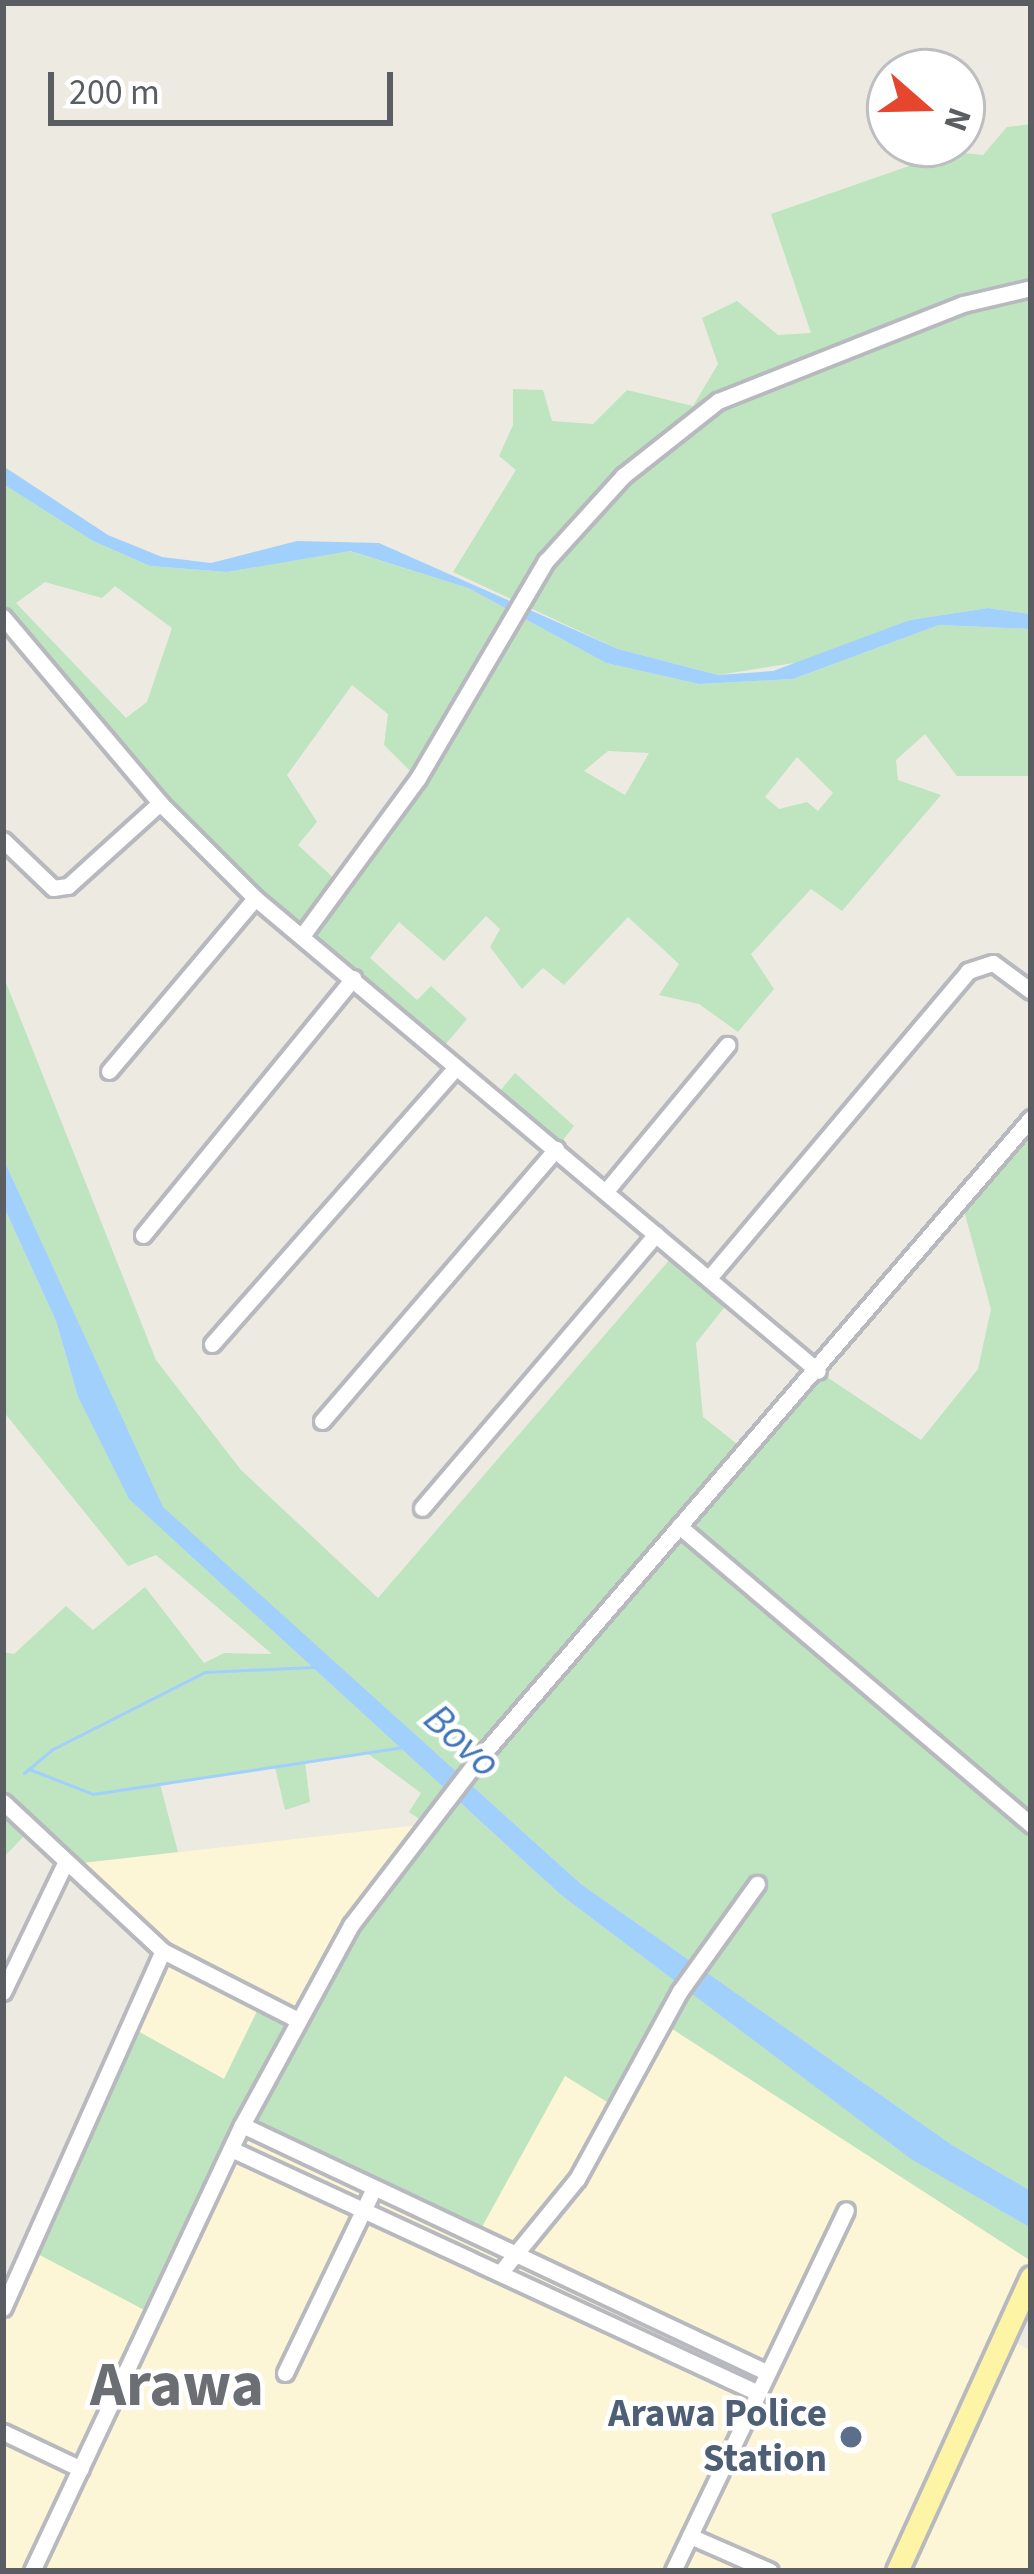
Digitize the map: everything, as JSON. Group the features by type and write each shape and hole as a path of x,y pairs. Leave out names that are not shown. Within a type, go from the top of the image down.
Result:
{"main road":[{"path":"897,2571 1031,2277"}],"street":[{"path":"302,936 418,778 523,602 595,503 718,400 963,304 1031,288"},
{"path":"3,617 160,803 254,898 818,1371"},
{"path":"3,840 53,888 68,886 160,803"},
{"path":"109,1071 254,898"},
{"path":"709,1278 968,971 993,963 1031,991"},
{"path":"143,1235 353,978"},
{"path":"606,1191 727,1045"},
{"path":"212,1344 456,1066"},
{"path":"32,2571 242,2125 351,1925 477,1761 818,1371 1031,1118"},
{"path":"322,1421 556,1149"},
{"path":"422,1508 656,1234"},
{"path":"679,1526 1031,1825"},
{"path":"3,1802 64,1865 163,1951 296,2019"},
{"path":"3,1992 64,1865"},
{"path":"500,2273 511,2252 577,2180 680,1991 757,1884"},
{"path":"3,2308 163,1951"},
{"path":"242,2125 764,2371"},
{"path":"231,2149 754,2391"},
{"path":"285,2373 374,2188"},
{"path":"673,2571 754,2391 846,2210"},
{"path":"3,2432 81,2469"},
{"path":"690,2536 770,2571"}],"shaded area":[{"path":"429,1824 296,2019 261,2003 224,2079 134,2029 162,1951 64,1865"},
{"path":"663,2023 1031,2261 1004,2336 1031,2351 1031,2571 3,2571 3,2308 32,2251 242,2125 566,2075"}],"green space":[{"path":"1031,124 1031,614 988,608 910,620 807,661 718,675 618,649 453,572 516,470 499,456 513,425 513,389 543,390 552,421 593,424 627,390 693,406 718,364 702,318 737,301 778,335 811,333 771,214 903,168 986,168 986,152 1007,127"},
{"path":"3,484 93,541 150,566 227,572 349,551 468,588 606,663 699,684 793,679 939,625 1031,629 1031,776 957,776 925,734 896,760 898,780 941,795 842,911 811,889 751,954 774,989 738,1032 699,1004 659,995 679,964 628,917 564,985 543,968 522,989 490,947 500,929 486,916 444,961 399,922 370,958 417,1000 431,986 467,1019 439,1052 255,898 3,617","holes":["45,582 102,598 115,586 172,628 147,702 126,718 16,603","352,685 388,714 384,745 417,778 340,884 298,845 317,822 287,775","608,751 649,753 625,795 584,771","797,757 833,793 818,811 807,802 779,809 765,797"]},
{"path":"3,975 156,1360 241,1470 378,1598 677,1251 732,1298 696,1343 703,1417 747,1452 818,1371 921,1440 978,1369 991,1309 961,1200 1031,1118 1031,2191 952,2145 581,1884 162,1507 3,1158"},
{"path":"515,1073 574,1126 556,1149 494,1098"},
{"path":"3,1205 56,1321 78,1397 130,1499 561,1895 911,2158 1031,2228 1031,2261 663,2023 617,2108 565,2076 477,2236 243,2125 152,2314 32,2251 134,2029 224,2079 261,2003 295,2019 428,1825 409,1812 421,1793 367,1753 305,1762 310,1802 285,1810 275,1767 160,1784 178,1852 64,1865 28,1832 3,1858 3,1652 14,1654 66,1606 93,1630 145,1587 204,1663 224,1653 272,1654 156,1555 128,1566 3,1411"}],"water":[{"path":"3,466 108,535 162,557 211,563 297,541 379,543 618,649 718,675 773,671 910,620 988,608 1031,614 1031,629 939,625 793,679 699,684 606,663 468,588 350,551 227,572 150,566 93,541 3,484"},
{"path":"3,1158 163,1507 581,1884 952,2145 1031,2191 1031,2228 911,2159 561,1895 129,1499 78,1397 56,1321 3,1205"}],"waterway":[{"path":"24,1773 53,1749 205,1672 313,1667"},
{"name":"Bovo","path":"29,1769 93,1794 403,1747"}],"place":[{"name":"Arawa Police Station","path":"851,2437"}],"district":[{"name":"Arawa","path":"177,2385"}]}
